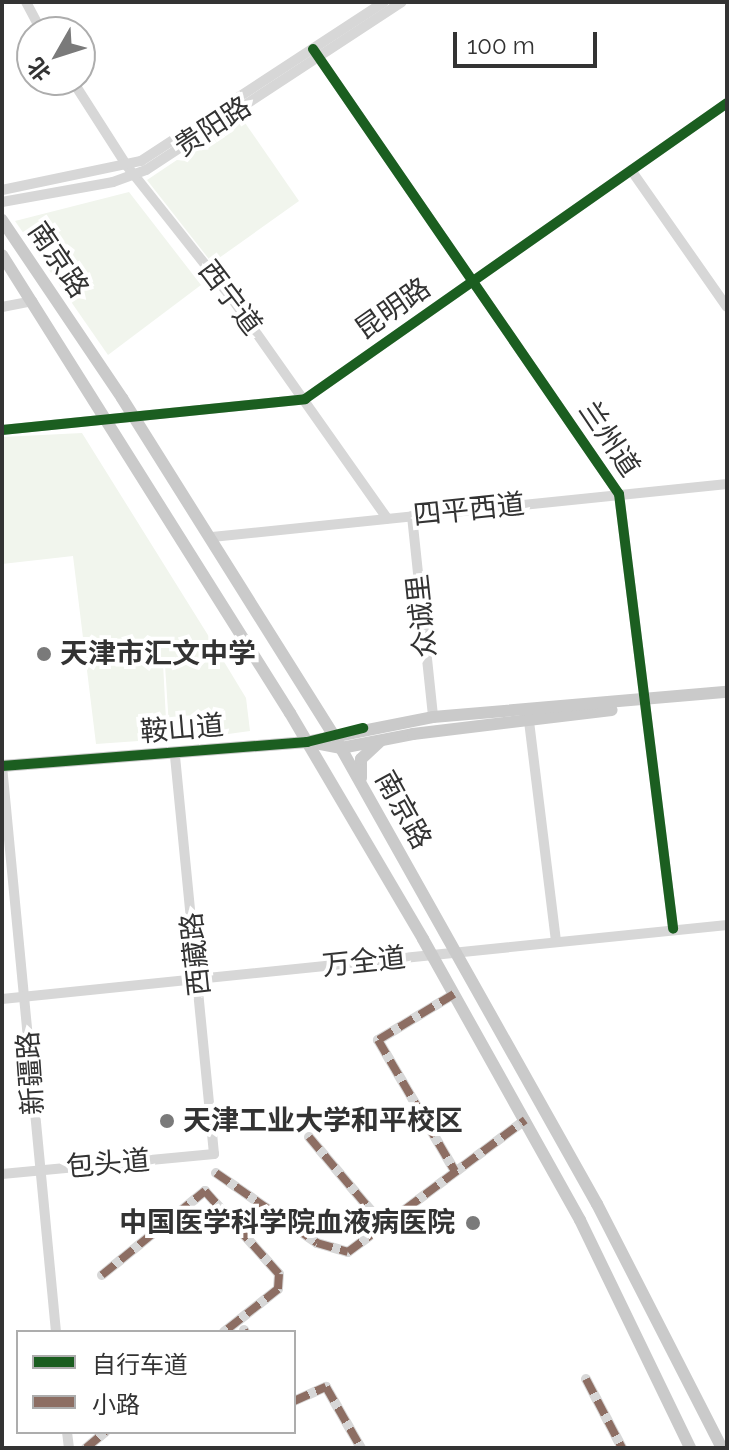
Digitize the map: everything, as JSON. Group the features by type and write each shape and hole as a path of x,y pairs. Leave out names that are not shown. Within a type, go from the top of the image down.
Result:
{"main road":[{"name":"南京路","path":"2,220 212,537 366,792 597,1204 722,1448"},
{"name":"南京路","path":"2,255 290,713 454,994 580,1220 690,1448"},
{"name":"鞍山道","path":"2,766 175,754 334,738 385,738 528,715 727,692"},
{"path":"309,695 336,722 363,728"},
{"name":"鞍山道","path":"645,703 727,699"},
{"path":"290,713 308,728 334,738"},
{"name":"鞍山道","path":"334,738 363,728 433,717 528,715"},
{"path":"366,792 361,759 385,738"}],"street":[{"name":"贵阳路","path":"317,53 384,2"},
{"name":"贵阳路","path":"2,202 130,171 402,2"},
{"name":"兰州道","path":"317,53 471,284 619,494 673,929"},
{"name":"西宁道","path":"82,96 130,171 305,399 387,518"},
{"name":"昆明路","path":"2,430 305,399 727,103"},
{"path":"631,170 727,307"},
{"name":"贵阳路","path":"2,190 130,171"},
{"path":"2,307 32,301"},
{"name":"四平西道","path":"212,537 727,484"},
{"name":"众诚里","path":"412,516 433,717"},
{"path":"528,715 556,941"},
{"name":"西藏路","path":"175,754 214,1154"},
{"name":"新疆路","path":"2,766 25,997 38,1170 56,1330"},
{"name":"万全道","path":"2,999 727,925"},
{"path":"454,994 378,1040 455,1171"},
{"path":"216,1173 317,1243 348,1252 525,1120"},
{"path":"309,1137 383,1225"},
{"name":"包头道","path":"2,1174 214,1154"},
{"path":"102,1275 205,1191 279,1274 278,1289 227,1330"},
{"path":"586,1379 622,1448"},
{"path":"296,1400 326,1387 361,1448"},
{"path":"86,1448 103,1434"}],"shaded area":[{"path":"241,117 299,201 212,263 147,180"},
{"path":"129,192 201,285 108,355 15,221"},
{"path":"82,433 221,656 163,663 167,739 96,744 73,556 2,564 2,437"},
{"path":"223,660 246,698 250,731 170,742 165,665"}],"marked path":[{"path":"454,994 378,1040 455,1171"},
{"path":"216,1173 317,1243 348,1252 525,1120"},
{"path":"309,1137 383,1225"},
{"path":"102,1275 205,1191 279,1274 278,1289 227,1330"},
{"path":"586,1379 622,1448"},
{"path":"296,1400 326,1387 361,1448"},
{"path":"86,1448 103,1434"}],"cycle path":[{"path":"313,49 619,494 673,929"},
{"path":"2,430 305,399 727,103"},
{"path":"2,766 307,742 363,728"}],"place":[{"name":"天津市汇文中学","path":"44,654"},
{"name":"天津工业大学和平校区","path":"167,1121"},
{"name":"中国医学科学院血液病医院","path":"473,1223"}]}
